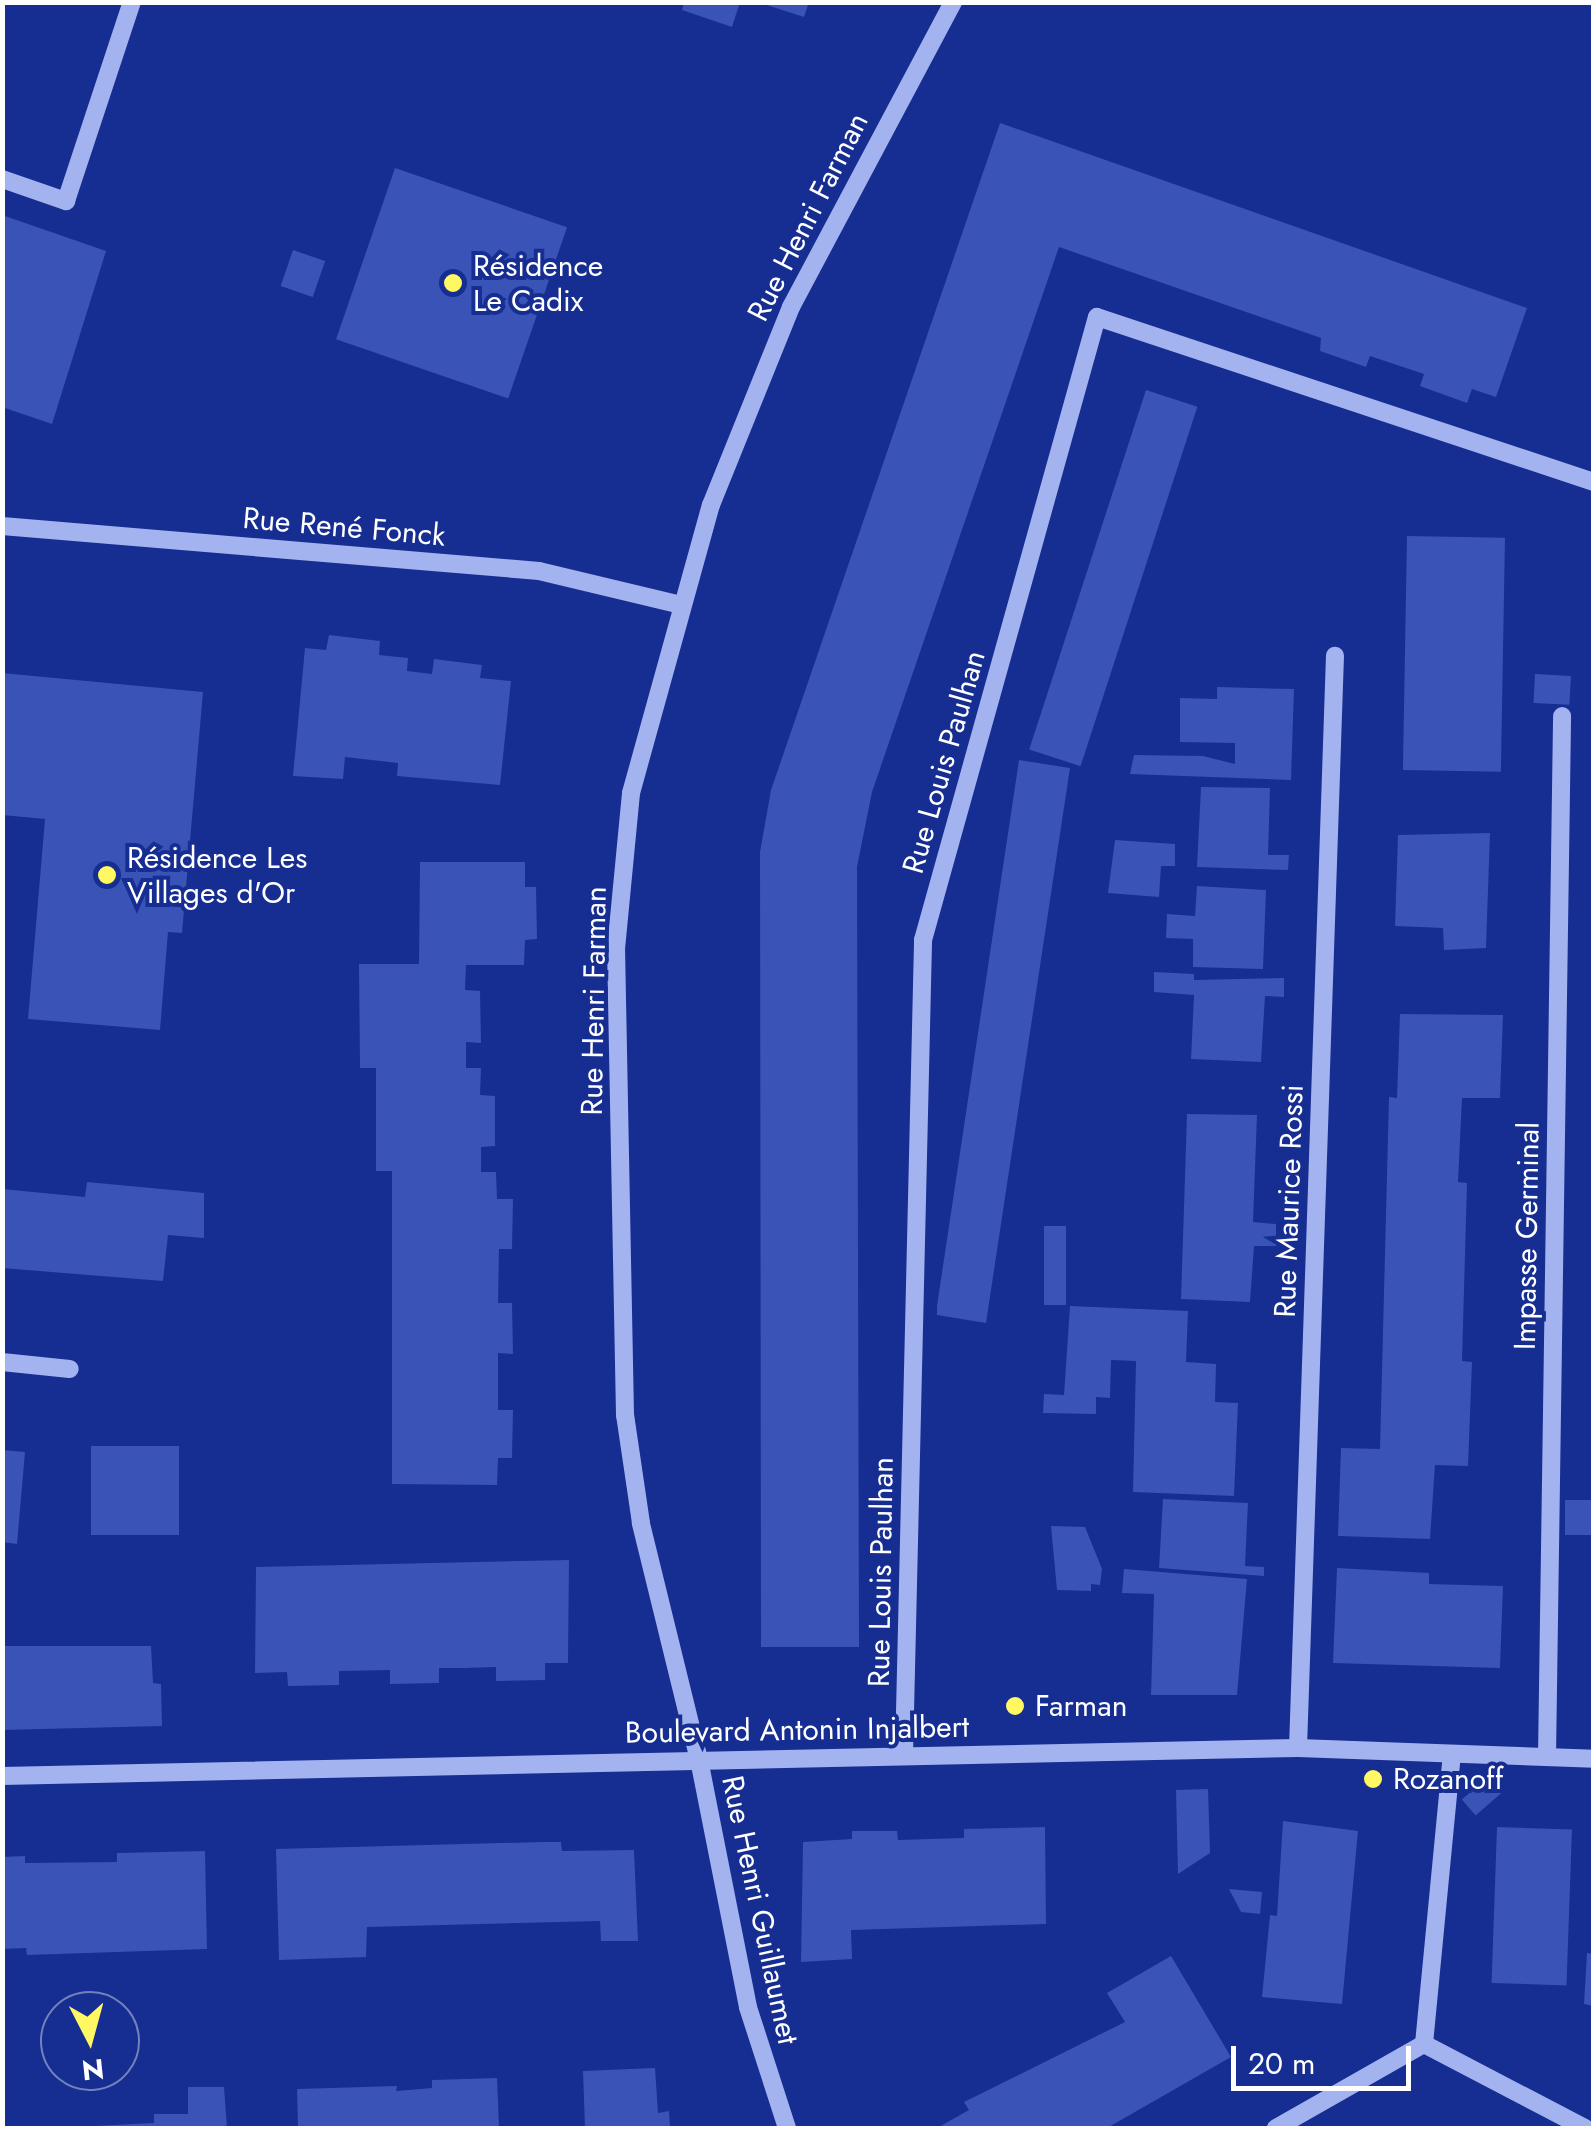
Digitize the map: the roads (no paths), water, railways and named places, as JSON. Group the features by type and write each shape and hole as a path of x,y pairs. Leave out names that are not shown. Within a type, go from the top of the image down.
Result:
{"street":[{"path":"2,179 66,200 132,2"},
{"name":"Rue Henri Farman","path":"699,1760 640,1524 625,1415 616,949 630,792 678,604 710,505 791,307 953,2"},
{"name":"Rue Louis Paulhan","path":"904,1756 923,940 1097,317 1594,482"},
{"name":"Rue René Fonck","path":"2,526 539,571 678,604"},
{"name":"Rue Maurice Rossi","path":"1298,1748 1335,656"},
{"name":"Impasse Germinal","path":"1547,1757 1562,716"},
{"path":"2,1362 70,1369"},
{"name":"Boulevard Antonin Injalbert","path":"2,1776 1298,1748 1594,1759"},
{"path":"1424,2044 1452,1754"},
{"name":"Rue Henri Guillaumet","path":"699,1760 748,2008 787,2128"},
{"path":"1276,2128 1424,2044"},
{"path":"1424,2044 1585,2128"}],"place":[{"name":"Résidence Le Cadix","path":"453,283"},
{"name":"Résidence Les Villages d'Or","path":"107,875"},
{"name":"Farman","path":"1015,1706"},
{"name":"Rozanoff","path":"1373,1779"}]}
